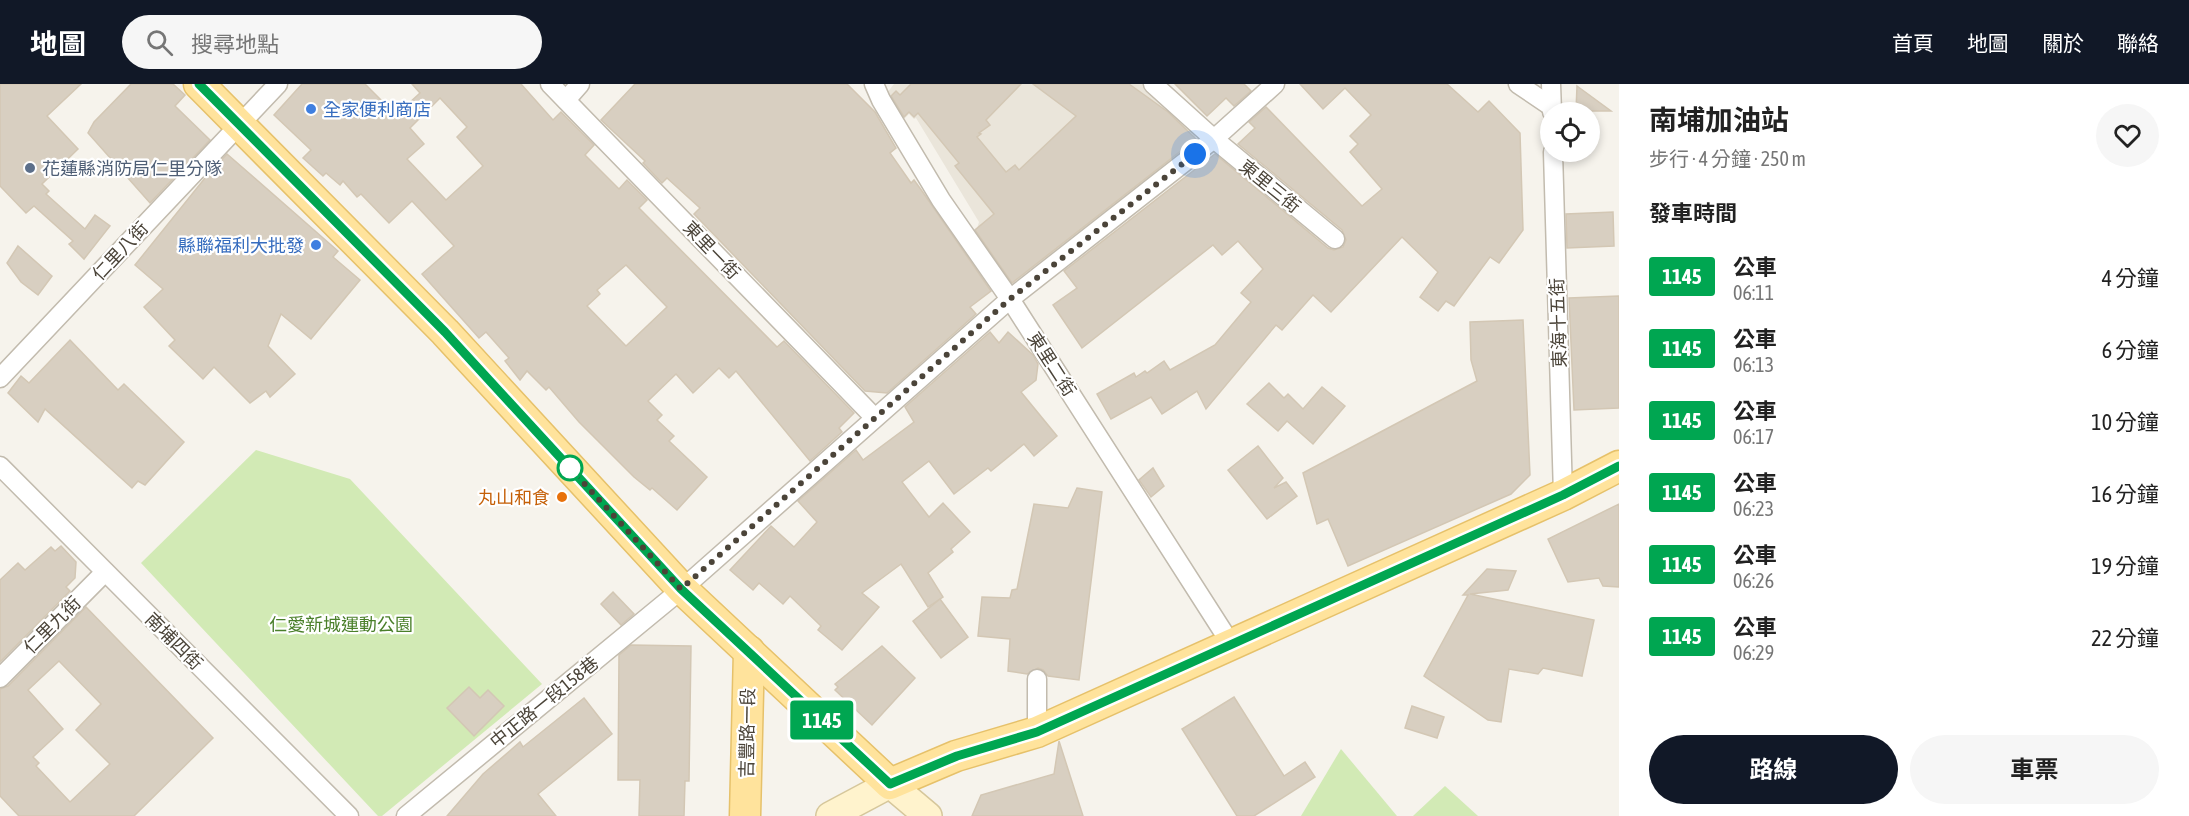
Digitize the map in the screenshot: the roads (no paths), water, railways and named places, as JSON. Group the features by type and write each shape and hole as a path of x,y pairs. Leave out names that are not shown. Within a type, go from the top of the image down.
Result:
{"main road":[{"path":"199,84 445,332 681,589 890,784 957,756 1037,732 1563,495 1619,466"},
{"name":"吉豐路一段","path":"745,816 748,651"}],"street":[{"name":"仁里八街","path":"0,378 278,84"},
{"name":"東里一街","path":"550,84 874,417"},
{"path":"566,100 580,84"},
{"name":"東里二街","path":"874,84 881,100 941,200 1010,299 1231,644"},
{"name":"東里三街","path":"1153,84 1214,139 1335,239"},
{"name":"中正路一段158巷","path":"406,816 681,589 1010,299 1214,139 1275,84"},
{"path":"1518,84 1542,102"},
{"path":"1551,84 1552,102"},
{"name":"東海十五街","path":"1553,162 1563,495"},
{"name":"南埔四街","path":"0,466 350,816"},
{"name":"仁里九街","path":"0,678 105,572"},
{"path":"1037,679 1037,732"},
{"path":"830,816 890,784 928,816"}],"place":[{"name":"全家便利商店","path":"311,109"},
{"name":"花蓮縣消防局仁里分隊","path":"30,168"},
{"name":"縣聯福利大批發","path":"316,245"},
{"name":"丸山和食","path":"562,497"}],"park label":[{"name":"仁愛新城運動公園","path":"341,624"}]}
